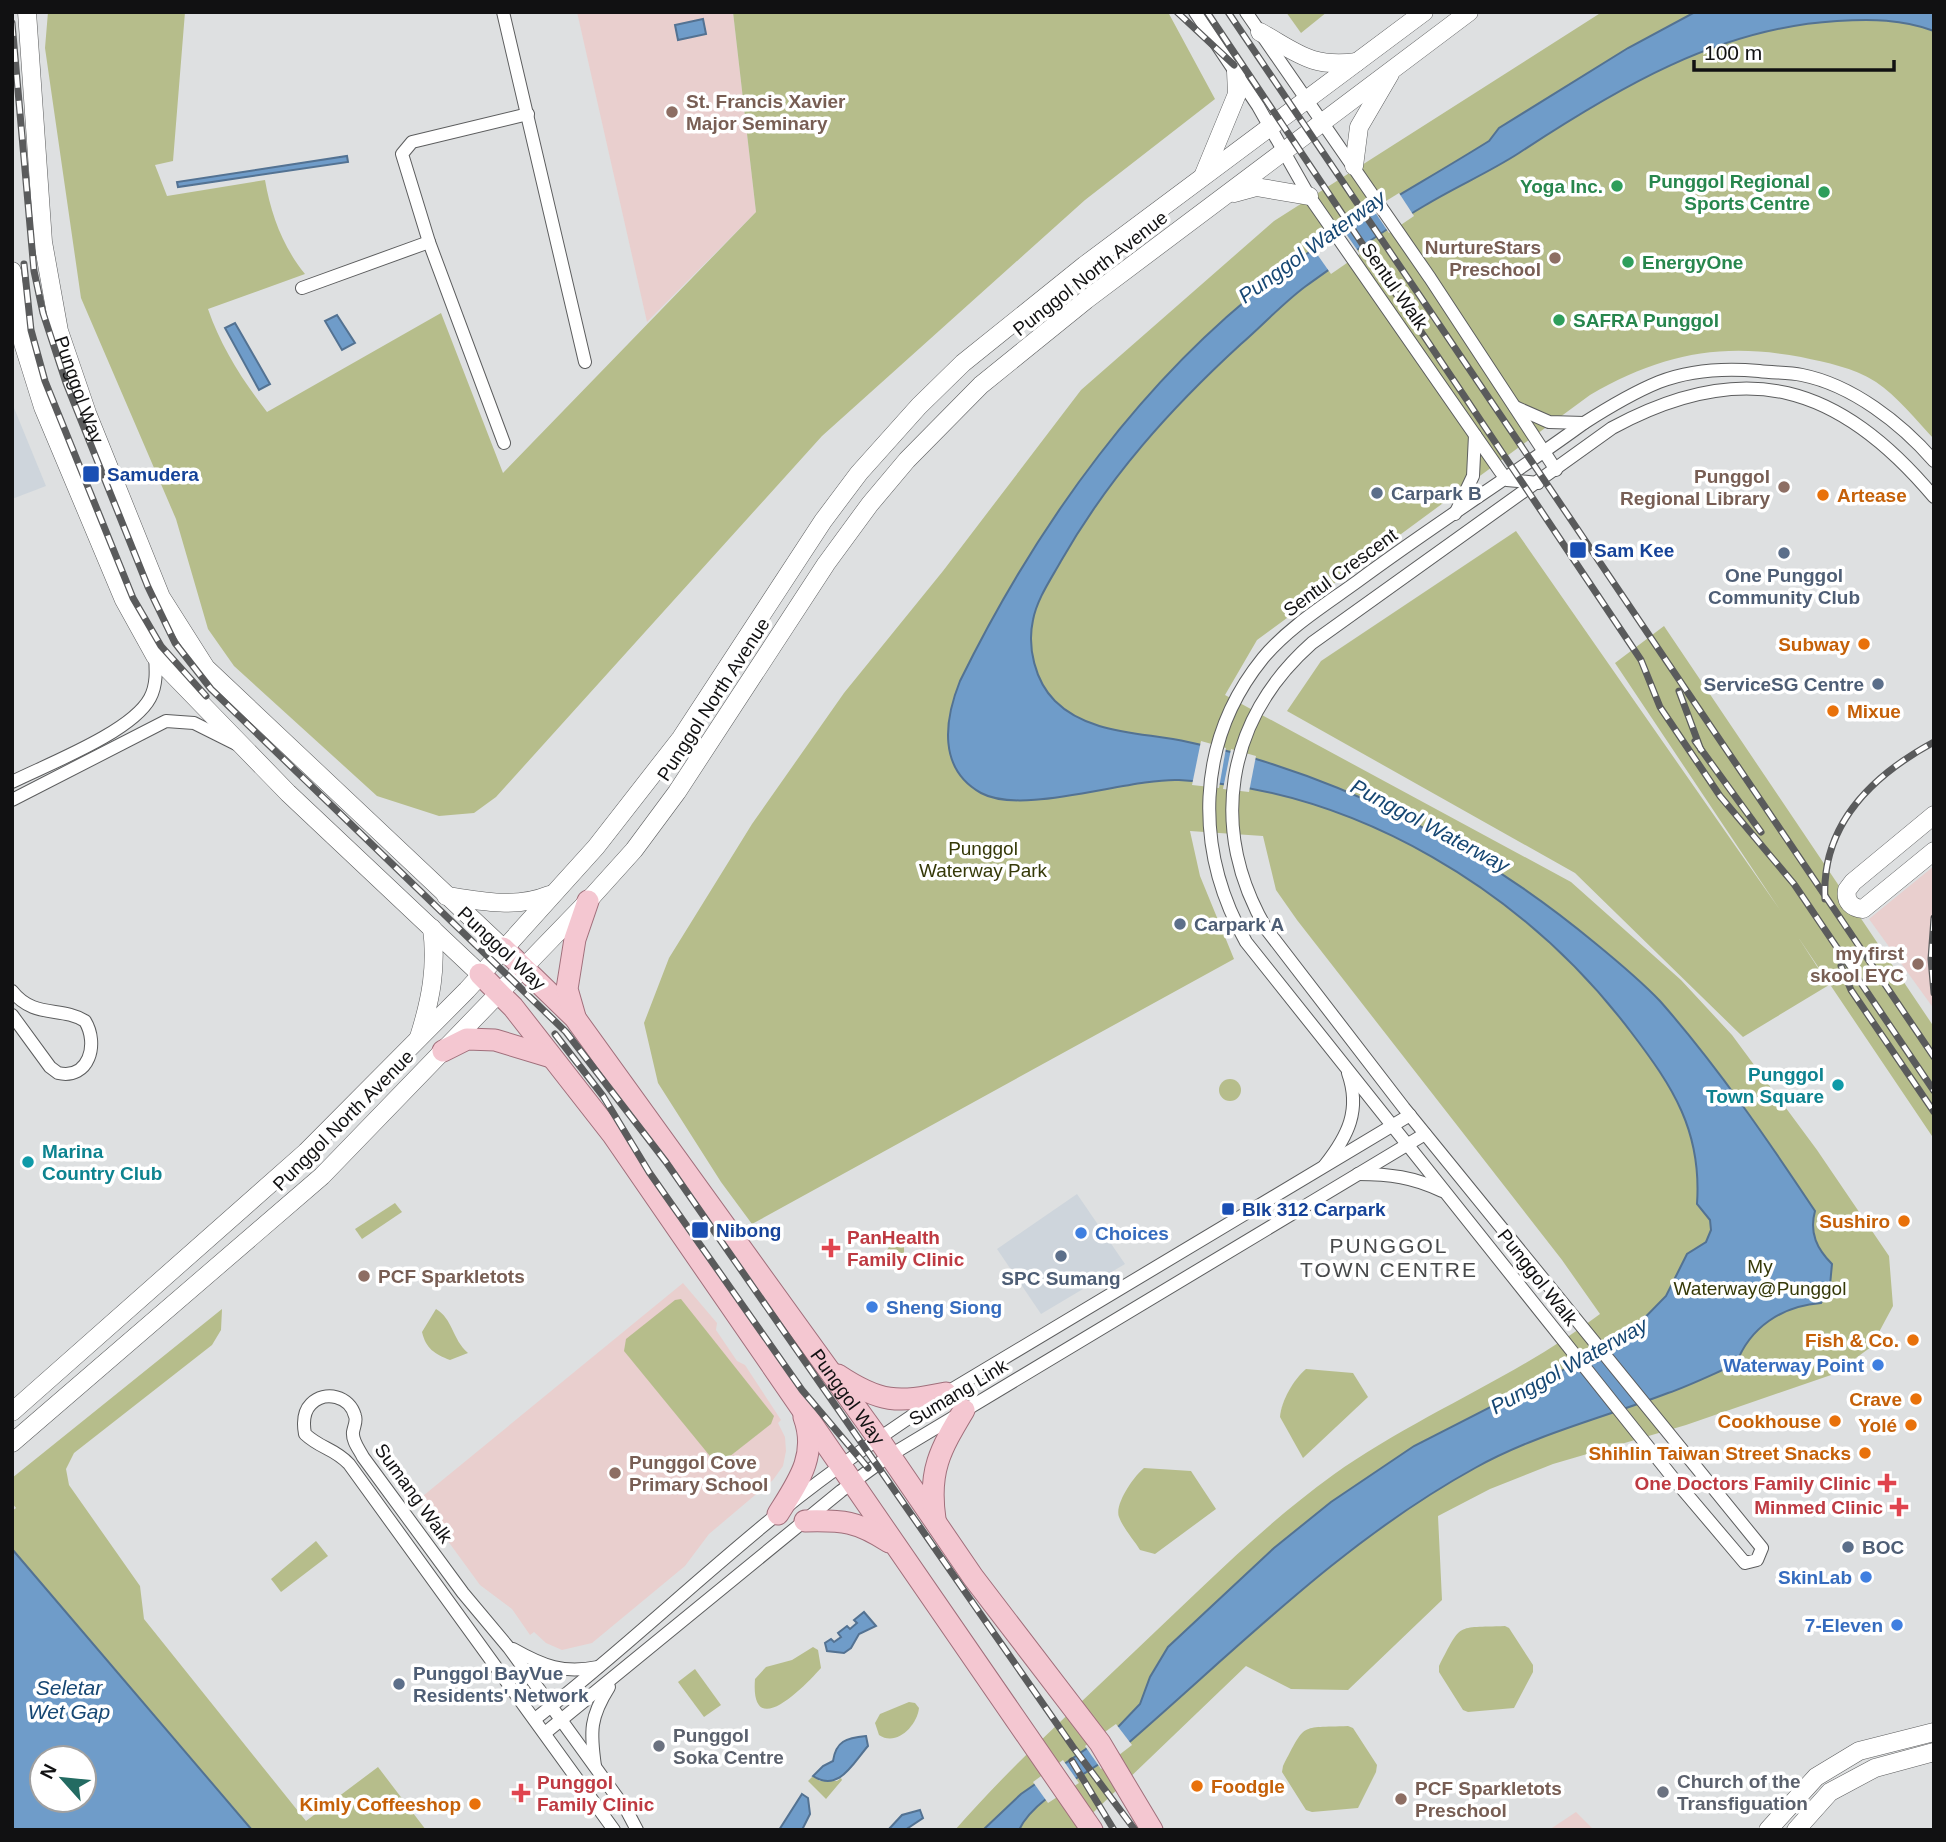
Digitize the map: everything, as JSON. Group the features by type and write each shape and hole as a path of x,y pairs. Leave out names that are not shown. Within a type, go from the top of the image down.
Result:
{"main road":[{"name":"Punggol Way","path":"27,12 43,242 59,331 86,413 161,597 206,668 575,1018 828,1368 935,1522 1100,1743 1152,1830"},
{"name":"Punggol North Avenue","path":"12,1412 306,1152 480,974 620,819 666,759 823,522 859,473 963,363 1202,177 1424,12"},
{"name":"Punggol North Avenue","path":"14,1442 322,1176 588,901 634,850 677,792 826,564 907,460 981,385 1086,300 1469,12"},
{"path":"1260,32 1312,61 1330,65 1359,62"},
{"path":"1354,166 1360,127 1396,65"},
{"path":"1202,177 1237,94 1236,71"},
{"path":"1227,195 1256,187 1309,196"},
{"name":"Punggol Way","path":"12,271 23,343 43,407 124,600 155,656 242,747 500,994 551,1057 613,1135 798,1400 893,1546 1092,1830"},
{"path":"1934,815 1853,882 1847,890 1848,902 1863,909 1934,851"},
{"path":"446,896 507,904 534,902 552,894"},
{"path":"575,1018 567,989 575,939 588,901"},
{"path":"418,1040 431,999 435,974 432,928"},
{"path":"443,1051 467,1039 495,1040 551,1057"},
{"path":"828,1368 859,1388 883,1398 906,1401 946,1393"},
{"path":"778,1514 804,1474 807,1460 809,1430 798,1400"},
{"path":"935,1522 932,1497 935,1464 964,1410"},
{"path":"805,1521 837,1519 859,1524 893,1546"},
{"path":"1768,1830 1816,1777 1859,1751 1934,1732"},
{"path":"1796,1830 1830,1793 1875,1768 1934,1752"}],"street":[{"path":"503,12 585,362"},
{"name":"Sentul Walk","path":"1195,12 1236,71 1309,196 1507,480"},
{"name":"Sentul Walk","path":"1245,12 1354,166 1556,470"},
{"path":"504,443 429,242 402,153 412,142 528,114"},
{"path":"302,288 429,242"},
{"name":"Sentul Crescent","path":"1408,1144 1246,942 1216,873 1209,838 1211,777 1218,746 1234,705 1265,656 1302,621 1507,480 1584,423 1622,399 1661,381 1695,372 1741,370 1801,374 1832,384 1863,400 1917,441 1934,461"},
{"path":"1425,1134 1267,930 1253,905 1238,866 1233,836 1236,768 1250,725 1265,694 1279,675 1312,643 1612,428 1665,402 1718,389 1754,389 1785,393 1838,411 1869,430 1934,497"},
{"path":"1514,407 1549,422 1584,423"},
{"path":"1455,514 1473,476 1475,434"},
{"path":"1507,480 1538,483"},
{"path":"12,782 132,720 151,696 156,674 155,656"},
{"path":"12,800 166,722 194,723 242,747"},
{"path":"12,991 34,1008 70,1014 85,1021 93,1042 89,1058 73,1071 58,1073 50,1067 12,1015"},
{"path":"1321,1171 1346,1136 1353,1119 1353,1086 1345,1065"},
{"name":"Sumang Link","path":"545,1733 805,1521 878,1438 946,1393 1321,1171 1410,1115"},
{"name":"Sumang Link","path":"535,1719 602,1666 778,1514 847,1473 889,1456 1425,1134"},
{"name":"Punggol Walk","path":"1408,1144 1673,1478 1745,1563 1757,1560 1762,1548 1541,1273 1425,1134"},
{"path":"1357,1174 1385,1174 1418,1179 1445,1192"},
{"name":"Sumang Walk","path":"614,1830 349,1464 337,1451 320,1446 305,1434 305,1411 313,1401 333,1396 343,1399 350,1406 355,1415 353,1439 363,1457 463,1593 509,1648 596,1768 637,1830"},
{"path":"509,1648 558,1670 575,1671 602,1666"},
{"path":"596,1768 592,1723 596,1707 614,1678"}],"shaded area":[{"name":"St. Francis Xavier Major Seminary","path":"577,12 733,12 756,212 647,322"},
{"path":"12,403 46,486 12,499"},
{"name":"my first skool EYC","path":"1934,866 1934,1009 1869,919"},
{"name":"SPC Sumang","path":"1077,1194 1125,1264 1041,1314 997,1249"},
{"name":"Punggol Cove Primary School","path":"683,1283 717,1323 716,1330 737,1361 745,1365 781,1420 778,1423 785,1437 786,1451 783,1466 773,1480 709,1534 685,1566 592,1643 562,1650 546,1643 534,1632 530,1635 512,1609 480,1585 418,1500"},
{"name":"Punggol Family Clinic","path":"524,1783 531,1792 517,1804 510,1794"},
{"path":"1576,1812 1594,1830 1549,1830"}],"green space":[{"path":"48,12 185,12 173,161 155,165 167,196 265,180 279,230 290,253 305,274 208,309 233,363 267,412 441,313 503,473 756,212 733,12 1168,12 1215,99 1085,200 822,436 496,797 474,813 439,816 377,796 234,666 208,629 176,519 81,298 45,48"},
{"path":"1286,12 1327,12 1301,33"},
{"name":"Punggol Waterway Park","path":"1602,12 1934,12 1934,439 1899,401 1876,382 1849,369 1821,361 1772,353 1717,352 1667,361 1642,370 1590,395 1257,640 1225,695 1571,882 1681,980 1732,1035 1817,1150 1889,1256 1893,1306 1871,1347 1834,1374 1686,1425 1553,1464 1490,1489 1438,1516 1442,1600 1348,1690 1291,1689 1246,1666 1075,1830 955,1830 1066,1716 1231,1560 1306,1495 1365,1453 1536,1357 1600,1314 1562,1260 1297,920 1276,890 1263,836 1190,831 1200,876 1234,959 752,1224 721,1182 658,1083 644,1023 669,958 752,824 844,693 943,571 1081,390 1274,221"},
{"path":"1516,531 1780,910 1615,663 1664,626 1934,1027 1934,1139 1798,937 1829,985 1743,1037 1575,873 1287,711 1321,661"},
{"path":"1230,1079 1238,1082 1241,1090 1238,1098 1230,1101 1222,1098 1219,1090 1222,1082"},
{"path":"395,1203 402,1212 362,1239 355,1229"},
{"path":"894,1241 904,1246 904,1269 895,1267 886,1251"},
{"path":"681,1299 774,1416 771,1424 720,1464 714,1461 624,1351 626,1339 675,1300"},
{"path":"222,1309 221,1330 212,1345 74,1453 66,1469 69,1485 140,1586 144,1619 306,1821 378,1767 426,1830 252,1830 12,1549 12,1511 16,1508 12,1503 12,1478"},
{"path":"436,1309 446,1318 468,1353 450,1360 429,1347 422,1332"},
{"path":"1306,1369 1353,1373 1368,1397 1303,1458 1280,1417 1289,1391"},
{"path":"1144,1468 1191,1471 1216,1509 1155,1554 1140,1550 1123,1525 1118,1511 1126,1490"},
{"path":"316,1541 328,1556 281,1592 271,1579"},
{"path":"1505,1626 1533,1665 1533,1672 1514,1708 1468,1712 1463,1710 1439,1672 1439,1666 1452,1641 1462,1630"},
{"path":"813,1647 818,1650 821,1668 780,1705 769,1709 761,1707 756,1698 755,1679 766,1667 792,1660"},
{"path":"695,1669 721,1705 704,1717 678,1682"},
{"path":"909,1702 915,1703 919,1708 910,1728 892,1738 879,1735 875,1723 880,1714"},
{"path":"1348,1726 1353,1728 1377,1765 1358,1808 1312,1812 1306,1810 1282,1772 1283,1766 1296,1741 1306,1730"},
{"path":"813,1776 820,1781 842,1780 826,1799 808,1781"}],"water":[{"path":"1695,12 1934,12 1934,31 1886,21 1837,21 1793,26 1710,49 1631,85 1593,106 1507,160 1409,215 1364,245 1281,307 1215,369 1142,445 1099,501 1045,589 1033,620 1032,652 1038,674 1048,693 1069,712 1084,720 1100,726 1241,755 1316,779 1442,838 1559,914 1660,1001 1741,1104 1815,1211 1813,1226 1816,1240 1832,1264 1830,1285 1821,1303 1781,1314 1759,1329 1742,1351 1736,1364 1677,1390 1522,1445 1475,1468 1427,1497 1381,1528 1293,1597 1126,1745 1039,1805 1019,1830 983,1830 1021,1794 1119,1726 1140,1704 1150,1677 1168,1647 1274,1548 1331,1502 1414,1446 1624,1339 1666,1296 1687,1254 1706,1242 1711,1230 1710,1220 1697,1204 1695,1154 1682,1111 1646,1052 1588,981 1541,935 1488,893 1432,857 1372,827 1310,803 1245,788 1179,780 1132,784 1049,798 999,799 981,793 967,783 957,771 948,743 950,712 960,681 990,622 1024,565 1099,455 1141,403 1187,355 1235,309 1311,251 1489,141 1499,128 1628,48"},
{"path":"703,19 706,34 678,40 675,25"},
{"path":"347,156 348,162 178,187 177,182"},
{"path":"337,315 355,343 342,350 325,321"},
{"path":"235,323 270,384 259,390 225,328"},
{"name":"Seletar Wet Gap","path":"12,1549 252,1830 12,1830"},
{"path":"864,1612 876,1626 859,1634 851,1648 844,1653 827,1651 825,1643 831,1639 834,1642 841,1637 838,1633 847,1626 850,1629 857,1623 854,1620"},
{"path":"866,1736 868,1746 845,1774 830,1781 813,1776 833,1761 839,1745 853,1738"},
{"path":"802,1794 808,1798 810,1814 802,1830 779,1830"},
{"path":"920,1810 923,1818 905,1830 888,1830 902,1815"}],"pier":[{"path":"1399,193 1414,216 1389,233 1373,209"},
{"path":"1342,228 1360,254 1331,274 1312,247"},
{"path":"1201,741 1226,748 1219,788 1192,785"},
{"path":"1231,749 1256,756 1249,792 1223,789"},
{"path":"1116,1724 1132,1745 1101,1769 1085,1746"},
{"path":"1063,1760 1079,1783 1048,1803 1033,1782"}],"railway":[{"path":"1177,12 1234,65"},
{"path":"1207,12 1641,660 1660,707 1720,796 1794,884 1934,1091"},
{"path":"1228,12 1934,1057"},
{"path":"12,23 34,271 43,313 66,383 148,587 175,643 211,689 566,1032 666,1162 1073,1747 1135,1830"},
{"path":"24,264 31,330 45,381 133,598 161,646 206,696"},
{"path":"1679,691 1701,750"},
{"path":"1695,741 1761,832"},
{"path":"1825,899 1826,872 1832,847 1855,805 1891,770 1934,742"},
{"path":"1934,918 1931,959 1934,993"},
{"path":"1841,966 1851,990 1934,1112"},
{"path":"555,1034 603,1096 649,1172 802,1390 868,1468"},
{"path":"1072,1761 1114,1830"}],"place":[{"name":"St. Francis Xavier Major Seminary","path":"672,112"},
{"name":"Yoga Inc.","path":"1617,186"},
{"name":"Punggol Regional Sports Centre","path":"1824,192"},
{"name":"NurtureStars Preschool","path":"1555,258"},
{"name":"EnergyOne","path":"1628,262"},
{"name":"SAFRA Punggol","path":"1559,320"},
{"name":"Samudera","path":"91,474"},
{"name":"Punggol Regional Library","path":"1784,487"},
{"name":"Carpark B","path":"1377,493"},
{"name":"Artease","path":"1823,495"},
{"name":"Sam Kee","path":"1578,550"},
{"name":"One Punggol Community Club","path":"1784,553"},
{"name":"Subway","path":"1864,644"},
{"name":"ServiceSG Centre","path":"1878,684"},
{"name":"Mixue","path":"1833,711"},
{"name":"Carpark A","path":"1180,924"},
{"name":"my first skool EYC","path":"1918,964"},
{"name":"Punggol Town Square","path":"1838,1085"},
{"name":"Marina Country Club","path":"28,1162"},
{"name":"Blk 312 Carpark","path":"1228,1209"},
{"name":"Sushiro","path":"1904,1221"},
{"name":"Nibong","path":"700,1230"},
{"name":"Choices","path":"1081,1233"},
{"name":"PanHealth Family Clinic","path":"831,1248"},
{"name":"SPC Sumang","path":"1061,1256"},
{"name":"PCF Sparkletots","path":"364,1276"},
{"name":"Sheng Siong","path":"872,1307"},
{"name":"Fish & Co.","path":"1913,1340"},
{"name":"Waterway Point","path":"1878,1365"},
{"name":"Crave","path":"1916,1399"},
{"name":"Cookhouse","path":"1835,1421"},
{"name":"Yolé","path":"1911,1425"},
{"name":"Shihlin Taiwan Street Snacks","path":"1865,1453"},
{"name":"Punggol Cove Primary School","path":"615,1473"},
{"name":"One Doctors Family Clinic","path":"1887,1483"},
{"name":"Minmed Clinic","path":"1899,1507"},
{"name":"BOC","path":"1848,1547"},
{"name":"SkinLab","path":"1866,1577"},
{"name":"7-Eleven","path":"1897,1625"},
{"name":"Punggol BayVue Residents' Network","path":"399,1684"},
{"name":"Punggol Soka Centre","path":"659,1746"},
{"name":"Foodgle","path":"1197,1786"},
{"name":"Church of the Transfiguation","path":"1663,1792"},
{"name":"Punggol Family Clinic","path":"521,1793"},
{"name":"PCF Sparkletots Preschool","path":"1401,1799"},
{"name":"Kimly Coffeeshop","path":"475,1804"}],"district":[{"name":"PUNGGOL TOWN CENTRE","path":"1389,1258"}],"water label":[{"name":"Punggol Waterway","path":"1312,247"},
{"name":"Punggol Waterway","path":"1430,826"},
{"name":"Punggol Waterway","path":"1569,1366"}],"park label":[{"name":"My Waterway@Punggol","path":"1760,1277"}]}
